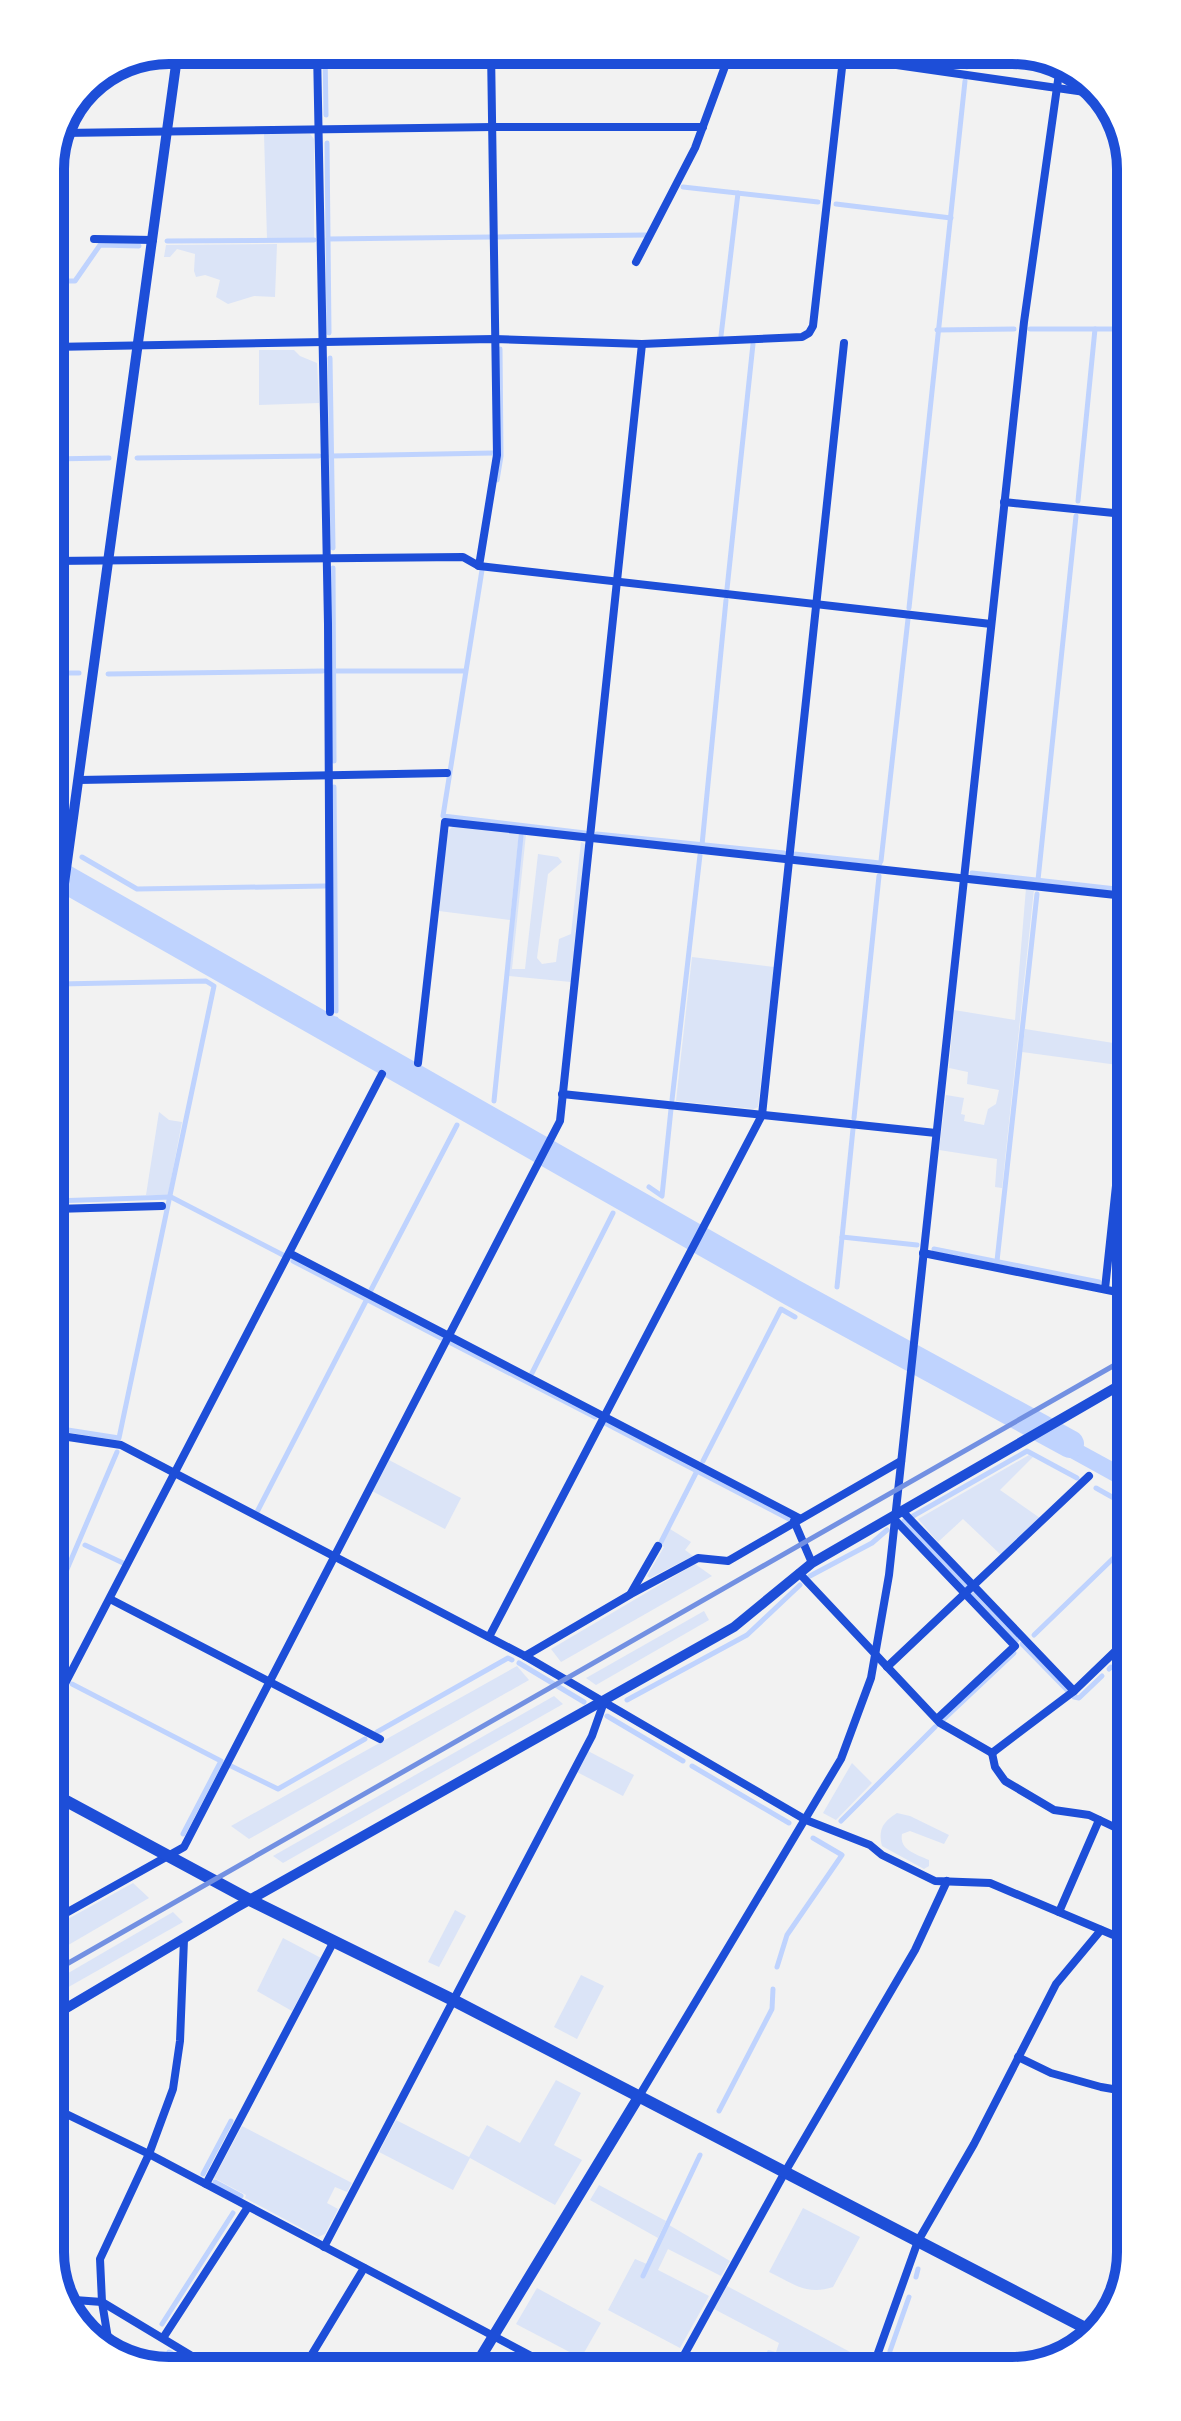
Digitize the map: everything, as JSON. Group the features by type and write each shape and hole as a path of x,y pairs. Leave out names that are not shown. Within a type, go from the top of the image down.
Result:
{"highway":[{"path":"64,1800 250,1900 453,2000 1084,2328"}],"main road":[{"path":"481,2357 638,2098"}],"street":[{"path":"64,886 176,64"},
{"path":"317,64 327,557 330,1012"},
{"path":"479,566 497,455 491,64"},
{"path":"636,262 695,148 726,64"},
{"path":"64,347 494,339 642,344 802,337 813,326 842,64"},
{"path":"904,64 1083,92"},
{"path":"638,2098 841,1759 871,1678 876,1655 898,1516 913,1347 1024,322 1059,75"},
{"path":"71,133 703,127"},
{"path":"94,239 153,240"},
{"path":"489,1637 762,1115 844,343"},
{"path":"64,1914 184,1847 560,1121 642,344"},
{"path":"1004,502 1117,513"},
{"path":"64,561 463,557 479,566 991,624"},
{"path":"79,780 447,773"},
{"path":"418,1063 445,822 1117,895"},
{"path":"64,1678 176,1474 382,1074"},
{"path":"562,1094 936,1133"},
{"path":"1105,1289 1117,1176"},
{"path":"64,1209 162,1206"},
{"path":"923,1253 1117,1292"},
{"path":"291,1254 797,1520 812,1563"},
{"path":"64,2009 250,1900 734,1627 812,1563 1117,1387"},
{"path":"64,1436 121,1445 525,1656 806,1820 870,1845 882,1855 935,1881 990,1883 1117,1937"},
{"path":"525,1656 698,1558 728,1561 901,1461"},
{"path":"887,1667 1089,1476"},
{"path":"898,1516 973,1586 1074,1691"},
{"path":"898,1516 1015,1646 937,1719"},
{"path":"631,1594 658,1546"},
{"path":"799,1573 937,1719 992,1753 995,1767 1005,1781 1054,1810 1089,1815 1117,1828"},
{"path":"110,1599 380,1739"},
{"path":"992,1753 1074,1691 1117,1650"},
{"path":"324,2247 592,1736 604,1702"},
{"path":"1059,1912 1099,1820"},
{"path":"683,2357 785,2172 915,1950 947,1881"},
{"path":"877,2357 918,2241 974,2144 1056,1984 1101,1930"},
{"path":"108,2337 100,2259 149,2154 173,2089 180,2041 184,1939"},
{"path":"206,2184 334,1941"},
{"path":"1018,2057 1051,2073 1101,2087 1117,2088"},
{"path":"64,2113 149,2154 533,2357"},
{"path":"163,2338 248,2207"},
{"path":"310,2357 364,2268"},
{"path":"76,2300 102,2302 194,2357"}],"shaded area":[{"path":"264,134 310,134 314,139 314,239 267,239"},
{"path":"277,244 275,297 254,296 228,304 216,297 220,280 205,275 196,277 195,254 177,249 170,257 164,257 166,245"},
{"path":"259,350 294,350 317,363 319,403 259,405"},
{"path":"453,826 519,833 510,920 439,911 447,832"},
{"path":"523,834 526,834 512,969 525,969 538,854 558,857 562,862 548,874 537,958 542,964 556,962 559,939 571,934 581,842 587,845 571,982 509,976"},
{"path":"1026,888 1034,889 1002,1188 995,1187 997,1159 939,1150 946,1095 964,1098 961,1114 965,1115 964,1121 984,1125 988,1109 996,1104 999,1090 967,1084 968,1072 949,1068 954,1010 1015,1020"},
{"path":"692,957 774,967 758,1107 754,1109 676,1101"},
{"path":"1025,1029 1117,1044 1117,1065 1022,1052"},
{"path":"159,1112 169,1120 182,1122 168,1195 146,1195"},
{"path":"1029,1455 1033,1457 1000,1490 1040,1518 1001,1555 963,1519 938,1542 918,1519"},
{"path":"389,1460 461,1498 445,1529 372,1491"},
{"path":"670,1529 691,1542 685,1550 693,1556 650,1578 647,1576 664,1547 661,1545"},
{"path":"695,1564 712,1576 561,1662 551,1649"},
{"path":"704,1611 709,1620 596,1685 586,1678"},
{"path":"517,1666 529,1680 249,1839 231,1826"},
{"path":"554,1696 563,1704 283,1863 273,1856"},
{"path":"588,1751 634,1775 623,1796 577,1772"},
{"path":"852,1763 872,1783 836,1820 823,1813"},
{"path":"897,1813 949,1835 944,1844 910,1831 902,1834 906,1848 929,1860 929,1866 924,1869 882,1846 883,1826"},
{"path":"133,1883 149,1898 64,1948 64,1921"},
{"path":"455,1910 466,1916 439,1967 428,1962"},
{"path":"173,1912 183,1922 64,1990 64,1976"},
{"path":"283,1938 321,1958 292,2011 257,1991"},
{"path":"581,1975 604,1986 577,2039 554,2027"},
{"path":"556,2080 581,2093 554,2145 582,2160 555,2205 470,2158 453,2190 379,2152 396,2120 469,2157 487,2125 520,2143"},
{"path":"242,2126 352,2183 347,2192 335,2187 327,2203 338,2209 325,2234 318,2237 214,2178"},
{"path":"599,2185 666,2221 658,2238 590,2200"},
{"path":"803,2208 860,2237 833,2287 807,2289 769,2272"},
{"path":"669,2225 730,2261 721,2276 668,2249 658,2270 709,2296 680,2348 608,2310 635,2259 649,2265"},
{"path":"727,2286 860,2357 764,2357 768,2350 776,2352 779,2343 714,2309"},
{"path":"537,2288 601,2323 582,2357 516,2324"}],"water":[{"path":"1051,1428 1117,1464 1117,1484 1034,1438"}],"waterway":[{"path":"325,64 326,115"},
{"path":"909,608 965,81"},
{"path":"327,143 329,333"},
{"path":"683,187 818,202"},
{"path":"721,336 738,193"},
{"path":"836,204 951,218"},
{"path":"498,237 646,235"},
{"path":"328,239 491,237"},
{"path":"167,241 314,240"},
{"path":"64,281 75,281 100,245 139,246"},
{"path":"937,330 1014,329"},
{"path":"1030,329 1117,329"},
{"path":"1078,501 1095,329"},
{"path":"727,589 753,344"},
{"path":"497,480 501,456 500,349"},
{"path":"330,358 333,548"},
{"path":"331,456 493,453"},
{"path":"137,458 319,456"},
{"path":"64,459 109,458"},
{"path":"1038,880 1076,516"},
{"path":"333,568 334,761"},
{"path":"482,570 443,816 585,833"},
{"path":"702,845 726,600"},
{"path":"881,861 908,619"},
{"path":"108,674 323,671"},
{"path":"333,671 465,671"},
{"path":"64,673 79,673"},
{"path":"334,787 336,1011"},
{"path":"597,834 784,853"},
{"path":"494,1101 521,836"},
{"path":"794,854 880,863"},
{"path":"672,1100 700,855"},
{"path":"82,857 137,889 325,886"},
{"path":"972,873 1117,889"},
{"path":"854,1118 879,876"},
{"path":"64,878 793,1293 1070,1444"},
{"path":"997,1261 1037,894"},
{"path":"64,984 206,981 214,986 119,1438 64,1429"},
{"path":"336,1019 336,1034"},
{"path":"462,1115 466,1108"},
{"path":"649,1187 662,1196 671,1109"},
{"path":"492,1122 493,1112"},
{"path":"371,1290 457,1125"},
{"path":"837,1287 853,1129"},
{"path":"619,1202 622,1196"},
{"path":"64,1201 171,1197 283,1255"},
{"path":"641,1207 645,1198"},
{"path":"532,1373 613,1213"},
{"path":"842,1237 917,1245"},
{"path":"934,1249 1099,1282"},
{"path":"293,1261 441,1338"},
{"path":"257,1512 367,1299"},
{"path":"801,1306 805,1299"},
{"path":"830,1314 835,1306"},
{"path":"703,1461 781,1309 795,1317"},
{"path":"451,1343 595,1417"},
{"path":"605,1423 789,1519"},
{"path":"913,1516 1027,1451 1077,1478"},
{"path":"64,1576 117,1452"},
{"path":"661,1542 697,1471"},
{"path":"1096,1488 1117,1500"},
{"path":"904,1521 966,1587"},
{"path":"810,1576 872,1543 887,1530"},
{"path":"85,1545 123,1563"},
{"path":"1034,1635 1117,1555"},
{"path":"627,1700 747,1635 800,1585"},
{"path":"973,1595 1017,1640"},
{"path":"1022,1644 1068,1691"},
{"path":"944,1719 1014,1653"},
{"path":"377,1732 508,1658 512,1660"},
{"path":"519,1663 584,1702"},
{"path":"1109,1669 1117,1670"},
{"path":"1074,1697 1079,1698 1102,1676"},
{"path":"72,1684 221,1761 183,1834"},
{"path":"607,1716 683,1761"},
{"path":"841,1821 935,1727"},
{"path":"231,1766 278,1789 365,1739"},
{"path":"692,1766 789,1823"},
{"path":"777,1967 787,1935 842,1855 813,1838"},
{"path":"719,2111 772,2009 773,1989"},
{"path":"203,2174 231,2121"},
{"path":"643,2276 700,2155"},
{"path":"215,2182 241,2196"},
{"path":"162,2324 233,2213"},
{"path":"916,2277 918,2269"},
{"path":"890,2351 909,2297"},
{"path":"169,2352 178,2357"}],"railway":[{"path":"64,1966 1117,1364"}]}
